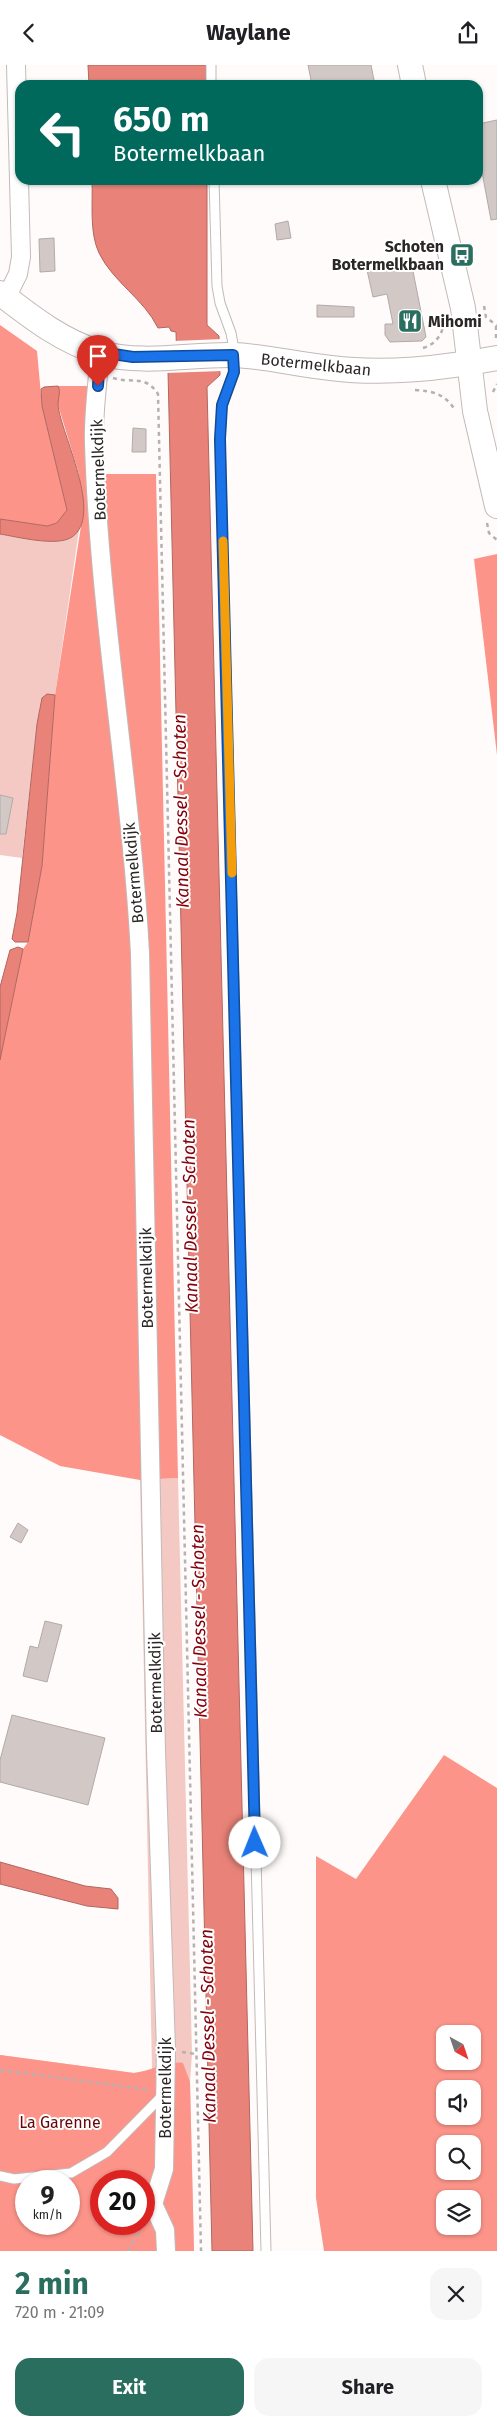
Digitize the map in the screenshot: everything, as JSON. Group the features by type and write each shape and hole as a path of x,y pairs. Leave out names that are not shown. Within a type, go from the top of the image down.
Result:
{"main road":[{"path":"410,65 413,80"},
{"path":"434,185 463,308 475,411 497,505"},
{"name":"Botermelkbaan","path":"3,295 54,332 100,352 133,357 228,355 366,371 432,368 497,358"}],"street":[{"path":"16,65 16,80"},
{"path":"3,295 21,266 19,185"},
{"name":"Botermelkdijk","path":"100,352 94,442 106,609 136,880 140,953 166,2092 164,2169 153,2204 165,2230 166,2251"}],"lane":[{"path":"211,65 211,80"},
{"path":"214,185 217,286 220,303 233,337 228,355 234,372 222,405 220,439 266,2251"},
{"path":"0,2176 14,2179 71,2173 107,2152 166,2092"}],"path":[{"path":"486,317 496,326 496,341"},
{"path":"433,343 443,327"},
{"path":"100,352 109,376 117,379 145,381 153,386 158,394 201,2251"},
{"path":"444,397 458,415"},
{"path":"0,2070 166,2092"},
{"path":"128,2251 137,2235"}],"green space":[{"path":"0,325 37,351 42,406 67,510 57,523 47,526 0,519"},
{"path":"58,386 90,386 91,474 156,474 178,1478 140,1480 60,1466 0,1435 0,1060 23,949 28,942 42,866 55,695 83,513 79,474 58,405"},
{"path":"79,530 55,695 48,695 37,724 22,858 0,855 0,534 31,540 51,541 70,536"},
{"path":"497,554 497,755 474,559"},
{"path":"178,1478 192,2054 190,2082 194,2251 0,2251 0,2055 134,2073 152,2070 140,1480"},
{"path":"444,1755 497,1788 497,2251 324,2251 316,2198 316,1856 356,1879"},
{"name":"La Garenne","path":"0,2055 134,2073 166,2064 183,2063 190,2082 194,2251 0,2251"}],"water":[{"path":"88,65 206,65 206,80 89,80"},
{"name":"Kanaal Dessel - Schoten","path":"92,185 207,185 207,325 219,336 220,375 207,387 253,2251 212,2251 168,371 177,370 176,332 171,331 169,327 158,328 145,308 112,273 96,245 92,217"},
{"path":"58,386 58,405 82,493 84,511 81,526 72,537 57,541 0,534 0,519 47,526 57,523 67,510 42,406 41,389"},
{"path":"47,694 55,695 42,866 28,942 15,942 12,939 17,913 37,724 42,698"},
{"path":"18,947 23,949 0,1060 0,987 10,950"},
{"path":"0,1862 85,1886 111,1889 118,1898 118,1909 87,1906 0,1884"}],"pier":[{"path":"222,339 222,371 166,373 167,369 174,368 174,341"}],"building":[{"path":"308,65 371,65 374,80 311,80"},
{"path":"497,120 497,219 491,220 483,178 483,123"},
{"path":"288,221 291,238 277,240 275,224"},
{"path":"54,238 55,271 40,272 39,239"},
{"path":"411,261 426,337 422,341 390,342 385,335 385,324 393,324 387,294 373,297 367,270"},
{"path":"317,305 354,307 354,317 317,317"},
{"path":"133,428 146,429 146,452 132,452"},
{"path":"0,795 13,798 6,834 0,834"},
{"path":"18,1523 28,1530 21,1543 10,1537"},
{"path":"45,1621 62,1625 47,1682 23,1676 30,1646 38,1648"},
{"path":"12,1715 105,1738 88,1805 0,1782 0,1760"}],"slow traffic":[{"path":"223,541 232,873"}],"place":[{"name":"Schoten Botermelkbaan","path":"462,255"},
{"name":"Mihomi","path":"410,321"}],"route":[{"path":"98,386 100,352 133,357 233,355 234,372 222,405 220,439 243,1291 255,1843"}]}
